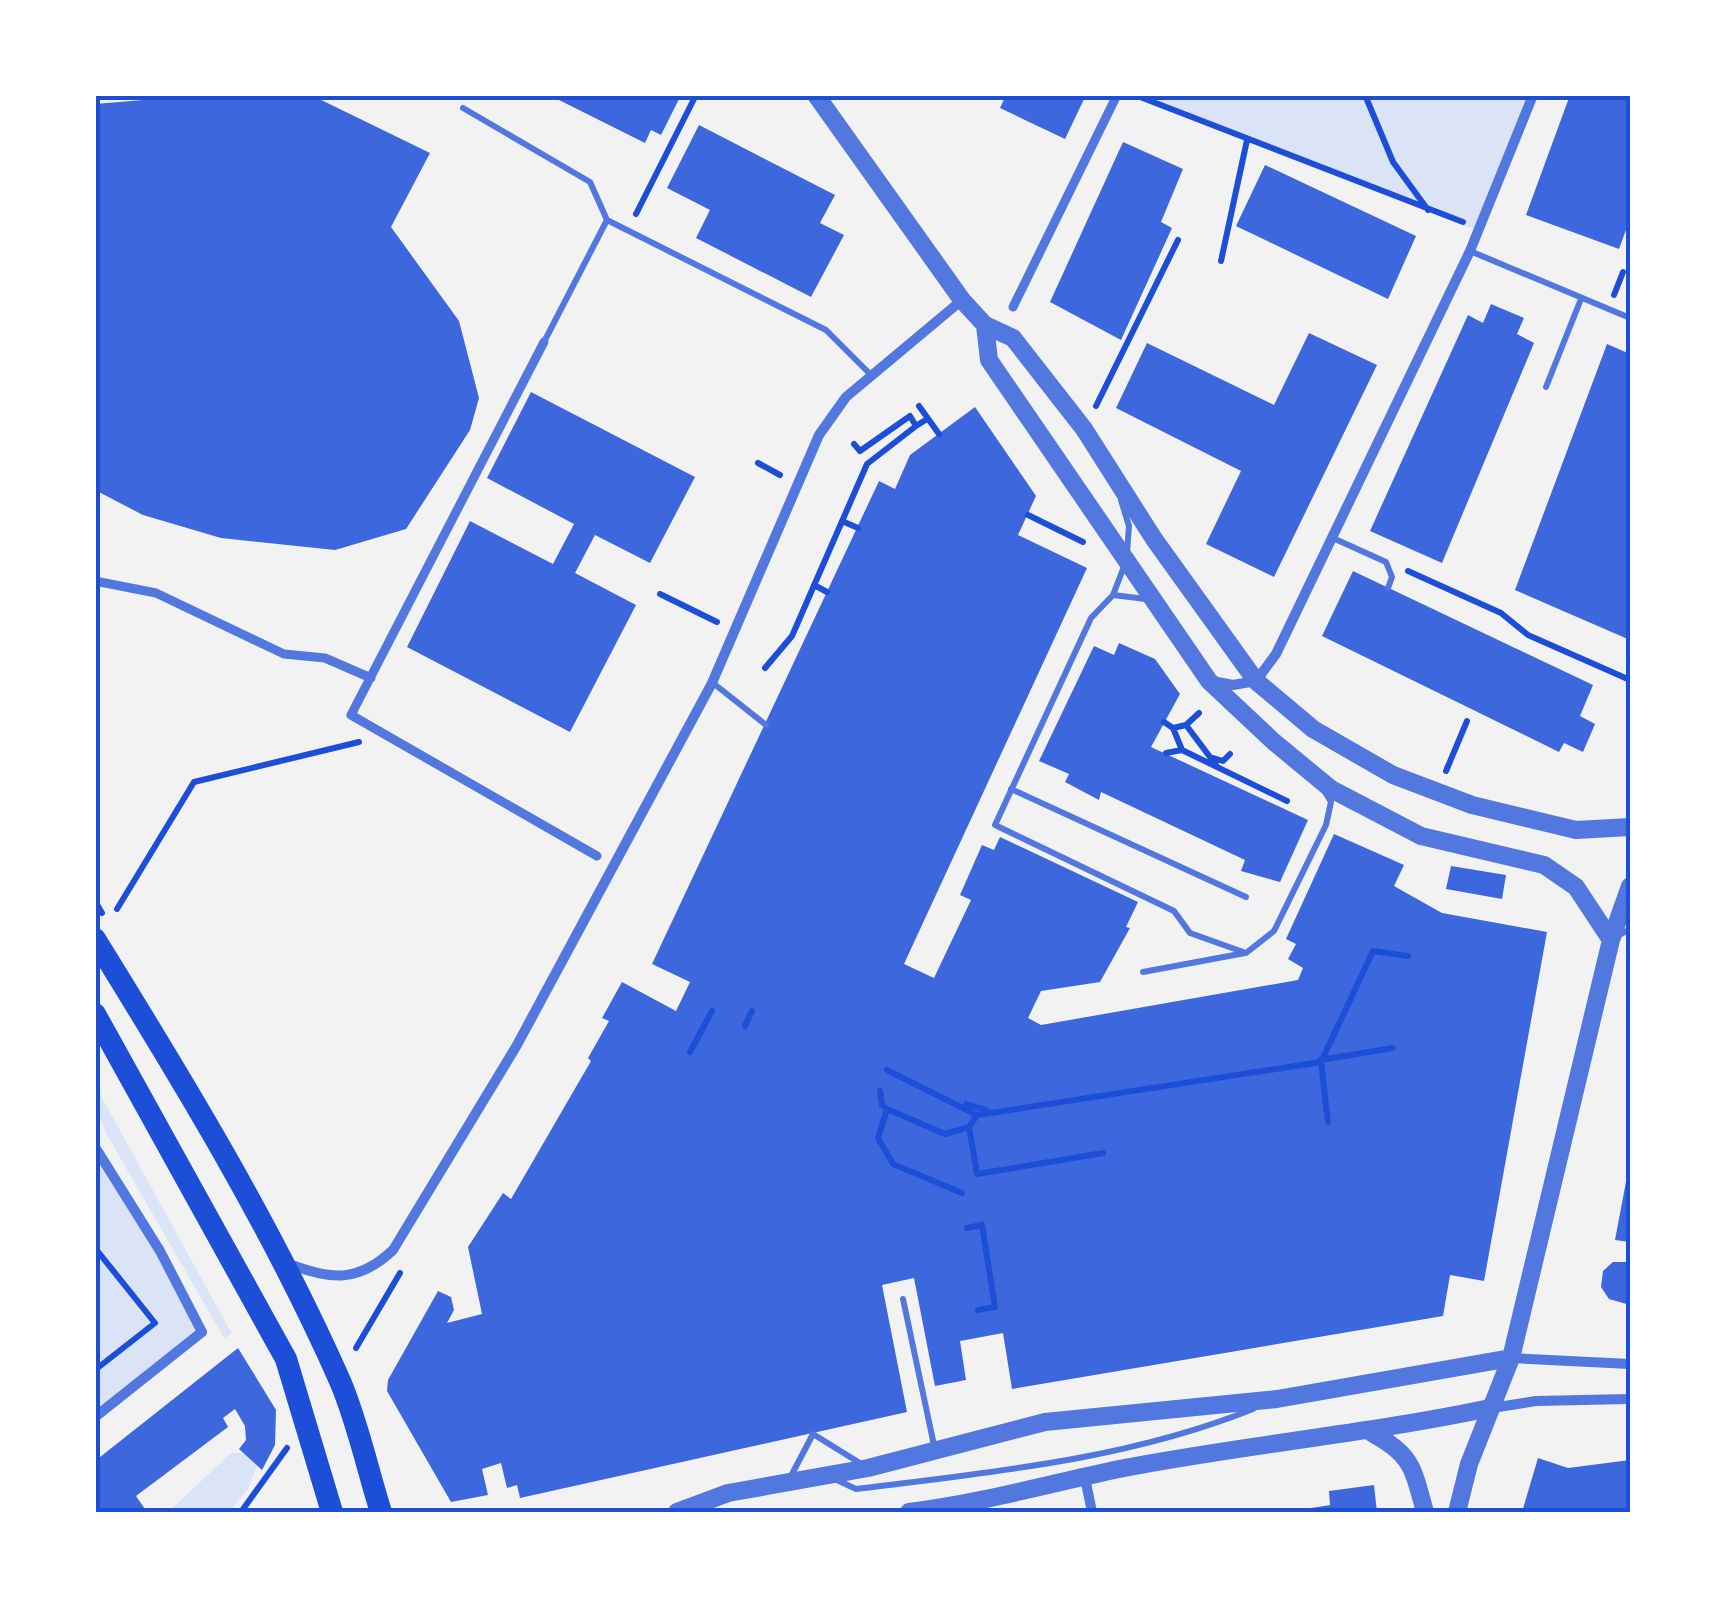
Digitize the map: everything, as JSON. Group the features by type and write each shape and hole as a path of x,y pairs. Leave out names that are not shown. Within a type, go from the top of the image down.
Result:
{"highway":[{"path":"95,939 158,1040 282,1261 340,1382 381,1512"},
{"path":"95,1014 286,1359 332,1512"}],"street":[{"path":"816,95 962,300 984,325 1013,338 1084,429 1256,681 1326,738 1393,775 1472,806 1576,830 1630,827"},
{"path":"1013,307 1117,95"},
{"path":"1209,680 1233,685 1256,681 1276,654 1335,539 1470,251 1533,95"},
{"path":"282,1261 338,1279 376,1266 393,1250 526,1029 712,683 820,435 846,397 962,300"},
{"path":"984,325 989,360 1209,680 1314,774 1349,800 1421,836 1544,865 1576,887 1611,940"},
{"path":"544,342 352,715 597,856"},
{"path":"95,581 156,592 284,654 325,658 371,678"},
{"path":"1458,1512 1468,1464 1510,1358 1611,940 1630,886"},
{"path":"95,1147 160,1251 202,1332 95,1417"},
{"path":"677,1512 728,1493 868,1468 1045,1422 1278,1399 1510,1358 1630,1364"},
{"path":"909,1512 989,1502 1085,1478 1246,1449 1372,1433 1536,1400 1630,1398"},
{"path":"1372,1433 1401,1449 1411,1464 1425,1512"},
{"path":"1085,1478 1092,1512"}],"lane":[{"path":"463,108 590,182 607,220 826,330 870,375"},
{"path":"544,342 607,220"},
{"path":"1470,251 1630,318"},
{"path":"1546,387 1580,299"},
{"path":"1114,477 1129,526 1126,561 1113,595 1091,618 995,825 1174,911 1190,934 1246,953"},
{"path":"1335,539 1386,562 1392,578 1388,588"},
{"path":"1113,595 1154,601"},
{"path":"712,683 766,725"},
{"path":"1144,972 1246,953 1274,931 1326,825 1331,802 1314,774"},
{"path":"1011,789 1246,897"},
{"path":"1611,940 1630,929"},
{"path":"904,1299 935,1452"},
{"path":"827,1476 856,1488 1095,1457 1199,1430 1278,1399"},
{"path":"788,1482 813,1434 868,1468"}],"path":[{"path":"628,230 696,95"},
{"path":"1134,95 1154,95"},
{"path":"1134,95 1458,223 1482,218"},
{"path":"1365,95 1393,162 1429,211"},
{"path":"1221,261 1248,140"},
{"path":"1084,429 1178,240"},
{"path":"918,406 939,434"},
{"path":"854,444 860,451 910,416 916,426"},
{"path":"765,668 792,636 866,464 927,419"},
{"path":"1028,515 1084,542"},
{"path":"842,521 858,528"},
{"path":"1386,562 1502,614 1528,636 1630,680"},
{"path":"814,585 827,592"},
{"path":"660,594 718,622"},
{"path":"1173,728 1186,725 1200,713"},
{"path":"1164,722 1173,728 1182,750 1287,802"},
{"path":"1438,792 1466,722"},
{"path":"1186,725 1220,770"},
{"path":"117,909 194,782 386,735"},
{"path":"1166,754 1182,750"},
{"path":"1210,757 1223,761 1230,754"},
{"path":"1328,1122 1321,1062 1373,951 1408,956"},
{"path":"690,1052 712,1011"},
{"path":"745,1026 752,1011"},
{"path":"966,1104 982,1111 1392,1048"},
{"path":"886,1070 976,1115 1321,1062"},
{"path":"880,1091 884,1107 878,1138 893,1164 962,1193"},
{"path":"884,1107 945,1134 971,1128"},
{"path":"884,1107 904,1114"},
{"path":"976,1115 971,1128 977,1174 1103,1153"},
{"path":"975,1152 980,1168"},
{"path":"967,1228 982,1225 994,1291 995,1307 978,1310"},
{"path":"95,1370 155,1323 97,1254"},
{"path":"351,1358 395,1285"},
{"path":"241,1512 290,1443"}],"shaded area":[{"path":"1133,95 1533,95 1478,231"},
{"path":"95,1085 232,1334 224,1338 106,1133 95,1105"},
{"path":"95,1147 202,1332 95,1417"},
{"path":"231,1453 244,1453 257,1466 248,1489 229,1512 168,1512"}],"building":[{"path":"146,95 311,95 430,153 391,227 459,321 479,398 470,430 406,529 335,550 221,538 143,515 95,490 95,104 143,100"},
{"path":"549,95 681,95 661,135 651,130 645,143"},
{"path":"1006,95 1086,95 1065,139 1000,108"},
{"path":"1570,95 1630,95 1630,219 1619,249 1526,215"},
{"path":"699,125 835,195 820,223 844,235 811,297 696,238 710,210 667,188"},
{"path":"1123,142 1183,169 1161,222 1172,228 1121,340 1050,302"},
{"path":"1265,165 1416,236 1388,299 1236,226"},
{"path":"1491,304 1524,318 1517,334 1534,343 1442,563 1370,531 1468,315 1483,323"},
{"path":"1309,333 1377,365 1274,577 1206,544 1241,471 1116,408 1147,343 1274,405"},
{"path":"1607,344 1630,354 1630,640 1515,590"},
{"path":"531,392 695,477 650,563 595,535 575,573 636,605 570,732 407,647 470,521 553,564 574,524 487,478"},
{"path":"975,407 1036,496 1018,535 1087,568 904,964 934,978 971,900 960,895 982,845 994,850 1000,837 1138,902 1126,927 1130,928 1100,982 1041,991 1028,1018 1041,1025 1298,980 1303,968 1288,959 1296,944 1286,939 1334,834 1404,865 1394,886 1442,913 1547,932 1484,1281 1450,1275 1443,1316 1012,1389 1003,1333 960,1341 966,1380 935,1386 914,1278 882,1285 907,1412 520,1498 517,1485 507,1488 501,1463 482,1469 488,1495 451,1502 387,1391 388,1380 438,1291 451,1297 454,1310 447,1323 482,1314 468,1247 503,1193 511,1199 591,1061 588,1058 609,1021 602,1018 622,982 676,1011 690,982 652,964 879,481 895,489 910,455"},
{"path":"1353,571 1593,685 1580,716 1595,724 1583,752 1564,743 1559,752 1322,636"},
{"path":"1119,643 1155,659 1180,694 1151,747 1308,820 1280,882 1241,871 1245,860 1101,792 1099,800 1065,782 1069,774 1039,761 1094,646 1114,655"},
{"path":"1451,866 1506,875 1502,899 1446,889"},
{"path":"1630,1171 1630,1242 1615,1240"},
{"path":"1613,1262 1630,1262 1630,1305 1609,1299 1601,1287 1603,1271"},
{"path":"238,1348 276,1410 275,1445 262,1470 239,1449 246,1440 245,1426 235,1409 223,1418 228,1427 136,1496 147,1512 95,1512 95,1461"},
{"path":"1538,1458 1568,1468 1630,1460 1630,1512 1522,1512"},
{"path":"1374,1485 1377,1512 1286,1512 1330,1505 1329,1491"}]}
